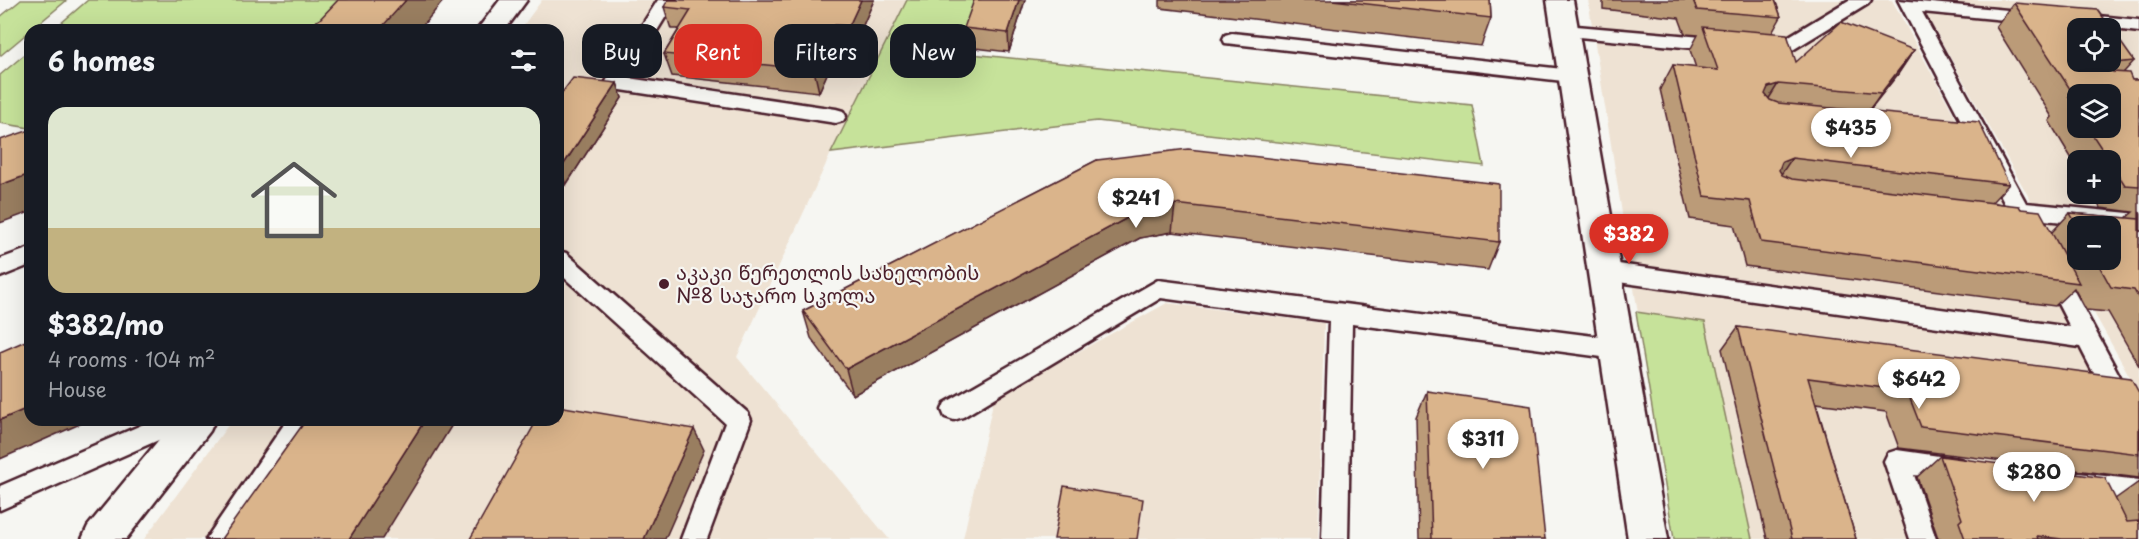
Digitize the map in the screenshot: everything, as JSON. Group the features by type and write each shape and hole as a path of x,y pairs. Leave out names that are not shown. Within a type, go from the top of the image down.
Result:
{"street":[{"path":"495,24 514,0"},
{"path":"1563,16 1648,539"},
{"path":"102,539 192,426"}],"lane":[{"path":"667,0 615,83 836,116"},
{"path":"1563,16 1779,50 1862,0"},
{"path":"1908,3 2139,26"},
{"path":"1908,3 1979,135 2015,217 2088,339 2139,436"},
{"path":"1232,39 1572,76"},
{"path":"1956,133 1979,135"},
{"path":"2015,217 2139,222"},
{"path":"0,268 24,258"},
{"path":"564,264 739,420 694,539"},
{"path":"1604,271 2088,339"},
{"path":"954,410 1158,289 1617,349"},
{"path":"1335,539 1341,314"},
{"path":"0,498 165,426"},
{"path":"219,539 297,426"},
{"path":"1923,539 1897,461 1981,472"},
{"path":"2052,482 2092,497 2139,492"}],"shaded area":[{"name":"აკაკი წერეთლის სახელობის №8 საჯარო სკოლა","path":"542,0 907,0 895,24 890,24 890,34 878,58 878,24 774,24 774,78 868,78 737,357 889,539 144,539 228,426 564,426 564,24 524,24"},
{"path":"1588,0 1892,0 2139,456 2139,539 1674,539"},
{"path":"1918,0 2139,0 2139,393 2070,270 2121,270 2121,216 2067,216 2067,265"},
{"path":"1167,303 1324,323 1318,539 963,539 994,398"}],"green space":[{"path":"21,0 67,0 38,24 24,24 24,36 0,56 0,17"},
{"path":"88,0 346,0 324,24 60,24"},
{"path":"907,0 980,0 972,24 895,24"},
{"path":"890,34 890,78 976,78 976,54 1472,105 1484,166 1097,121 831,153 868,78 878,78 878,58"},
{"path":"24,55 24,127 0,123 0,75"},
{"path":"1636,312 1705,322 1752,539 1674,539"}],"building":[{"path":"338,0 406,0 385,24 312,24"},
{"path":"668,0 861,0 850,24 774,24 774,66 762,64 762,24 682,24 691,10 664,7"},
{"path":"974,0 1019,0 1008,33 976,29 976,24 965,24"},
{"path":"1332,0 1490,0 1491,18"},
{"path":"1693,0 1775,0 1781,17 1697,10"},
{"path":"2014,3 2098,10 2104,18 2067,18 2067,72 2129,73 2132,80 2139,80 2139,186 2125,185 2121,179 2121,150 2102,150 2095,138 2121,138 2121,84 2067,84"},
{"path":"1841,22 1914,50 1881,93 1778,84 1768,87 1765,94 1770,100 1778,103 1979,122 2009,184 1792,158 1782,162 1779,170 1782,175 1792,179 2019,206 2021,209 2040,211 2067,261 2067,270 2072,270 2079,283 1761,242 1750,201 1704,196 1673,65 1718,70 1703,27 1787,34 1796,62"},
{"path":"674,38 674,55 664,54"},
{"path":"2121,43 2134,61 2121,62"},
{"path":"573,78 617,83 564,164 564,90"},
{"path":"24,132 24,176 0,185 0,140"},
{"path":"1188,149 1499,184 1499,242 1175,204 1142,210 846,369 803,311 1097,160"},
{"path":"2070,213 2104,216 2072,216"},
{"path":"2121,217 2139,219 2139,299 2134,290 2111,287 2102,270 2121,270"},
{"path":"1738,327 2131,378 2139,393 2139,454 1921,427 1907,391 1808,378 1856,539 1792,539"},
{"path":"24,342 24,410 0,420 0,352"},
{"path":"1427,391 1531,406 1545,539 1432,539"},
{"path":"564,407 694,429 644,539 470,539 534,426 564,426"},
{"path":"302,426 421,426 349,539 221,539"},
{"path":"1940,456 2105,478 2127,522 2139,521 2139,539 2062,539 2037,536 2038,539 1965,539 1959,522 1962,519"},
{"path":"1064,486 1143,499 1137,539 1054,539"}],"place":[{"name":"აკაკი წერეთლის სახელობის №8 საჯარო სკოლა","path":"664,284"}]}
